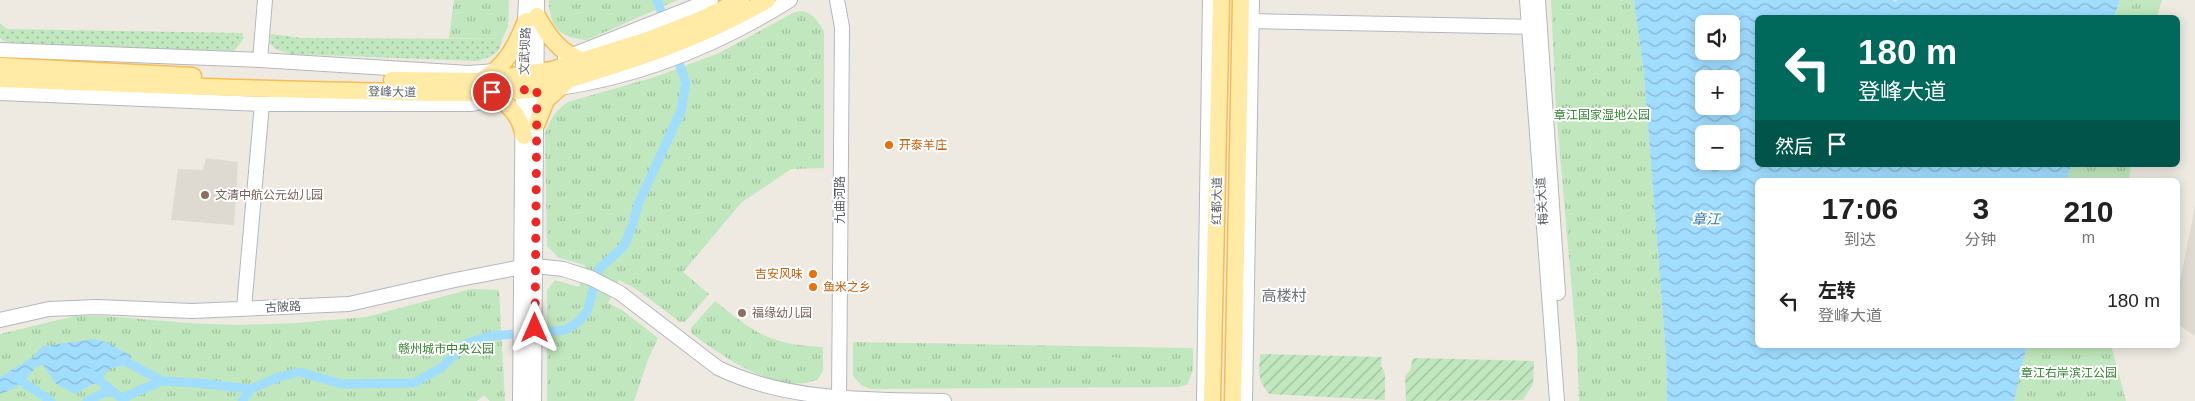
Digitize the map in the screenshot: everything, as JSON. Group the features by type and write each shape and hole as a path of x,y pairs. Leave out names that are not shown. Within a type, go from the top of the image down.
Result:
{"main road":[{"name":"登峰大道","path":"705,25 741,0"},
{"name":"登峰大道","path":"0,80 255,90 479,87 576,78 767,0"},
{"name":"红都大道","path":"1212,401 1221,0"},
{"name":"红都大道","path":"1233,401 1241,0"},
{"path":"524,136 517,115 507,104 479,87 496,71 513,50 533,12 555,44 576,58"},
{"name":"登峰大道","path":"530,82 576,58 645,49"},
{"name":"登峰大道","path":"0,66 252,79 479,87"},
{"path":"537,123 542,107 556,89 576,78"}],"street":[{"path":"260,60 265,0"},
{"name":"文武坝路","path":"526,0 533,12 530,82 524,136 529,266"},
{"path":"705,25 710,0"},
{"path":"0,50 260,60 469,73 496,71 556,89 584,84 645,49 705,25 758,20 790,0"},
{"name":"九曲河路","path":"837,0 842,27 839,400"},
{"path":"1204,401 1210,0"},
{"path":"1246,401 1252,0"},
{"name":"梅关大道","path":"1527,0 1534,28 1566,401"},
{"name":"梅关大道","path":"1538,0 1534,28 1557,401"},
{"path":"1252,21 1534,28"},
{"path":"0,93 262,104 472,104 498,98 530,82"},
{"name":"文武坝路","path":"530,82 537,123 528,291 528,364 534,401"},
{"path":"244,308 262,104"},
{"name":"古陂路","path":"0,320 49,309 97,306 192,311 349,304 529,266 563,268 591,278 620,293 718,368 760,388 804,398 944,401"},
{"name":"文武坝路","path":"520,401 528,364"}],"shaded area":[{"name":"文清中航公元幼儿园","path":"206,158 238,162 234,225 171,220 178,169 203,170"},
{"path":"2195,206 2195,336 2180,325 2180,282"}],"green space":[{"path":"454,0 509,0 508,27 502,39 449,38"},
{"path":"549,0 678,0 587,40 570,37 558,30 551,18"},
{"name":"章江国家湿地公园","path":"1551,0 1634,0 1644,75 1666,355 1667,401 1579,401 1577,348 1556,109"},
{"path":"2120,0 2162,0 2158,15 2116,15"},
{"path":"802,11 815,18 824,32 824,168 791,169 742,202 683,272 709,294 685,322 680,322 636,289 619,280 608,303 622,310 658,338 649,357 634,401 547,401 547,290 555,280 579,287 585,265 559,258 547,246 545,134 554,116 568,102 655,77 719,53 795,12"},
{"path":"0,23 7,29 242,33 244,38 234,51 226,53 16,45 0,38"},
{"path":"271,34 301,38 502,39 497,52 477,61 291,54 275,49 270,43"},
{"path":"2070,167 2131,167 2129,178 2068,178"},
{"name":"赣州城市中央公园","path":"471,289 499,290 505,401 490,401 484,395 477,401 0,401 0,334 75,316 104,316 236,325 297,323 366,317"},
{"path":"715,301 742,322 764,335 789,343 823,347 823,371 818,379 803,383 786,383 769,378 735,362 691,333 691,328"},
{"path":"853,342 1193,348 1193,370 1187,385 1178,387 871,389 862,386 853,376"},
{"name":"章江右岸滨江公园","path":"2026,348 2112,348 2126,401 2014,401"},
{"path":"1260,354 1382,357 1381,365 1385,374 1385,400 1269,394 1262,384 1260,376"},
{"path":"1105,357 1123,358 1123,367 1105,366"},
{"path":"1413,358 1534,361 1533,384 1523,400 1406,401 1405,376 1410,370"},
{"path":"1105,371 1123,372 1123,380 1105,379"}],"water":[{"name":"章江","path":"1634,0 1893,0 1895,2 1897,0 2120,0 2115,15 1755,15 1755,167 2070,167 2068,178 1755,178 1755,348 2026,348 2014,401 1667,401 1666,355 1644,75"},
{"path":"95,339 108,343 132,356 129,364 110,369 100,380 75,394 55,383 43,365 35,369 19,385 0,394 0,377 33,357 43,346"}],"waterway":[{"path":"657,0 665,23"},
{"path":"242,401 251,389 279,377 299,372 342,384 414,383 441,368 465,344 490,336 566,330 578,322 587,312 599,269 624,246 639,202 681,111 686,83 675,52"},
{"path":"120,361 125,361 162,381"},
{"path":"90,373 125,401"},
{"path":"17,378 51,401"},
{"path":"122,398 162,381 251,389"},
{"path":"87,401 110,390"}],"place":[{"name":"开泰羊庄","path":"889,145"},
{"name":"文清中航公元幼儿园","path":"205,195"},
{"name":"吉安风味","path":"813,274"},
{"name":"鱼米之乡","path":"813,287"},
{"name":"福缘幼儿园","path":"742,313"}],"district":[{"name":"高楼村","path":"1284,295"}],"route":[{"path":"492,92 537,89 535,328"}]}
